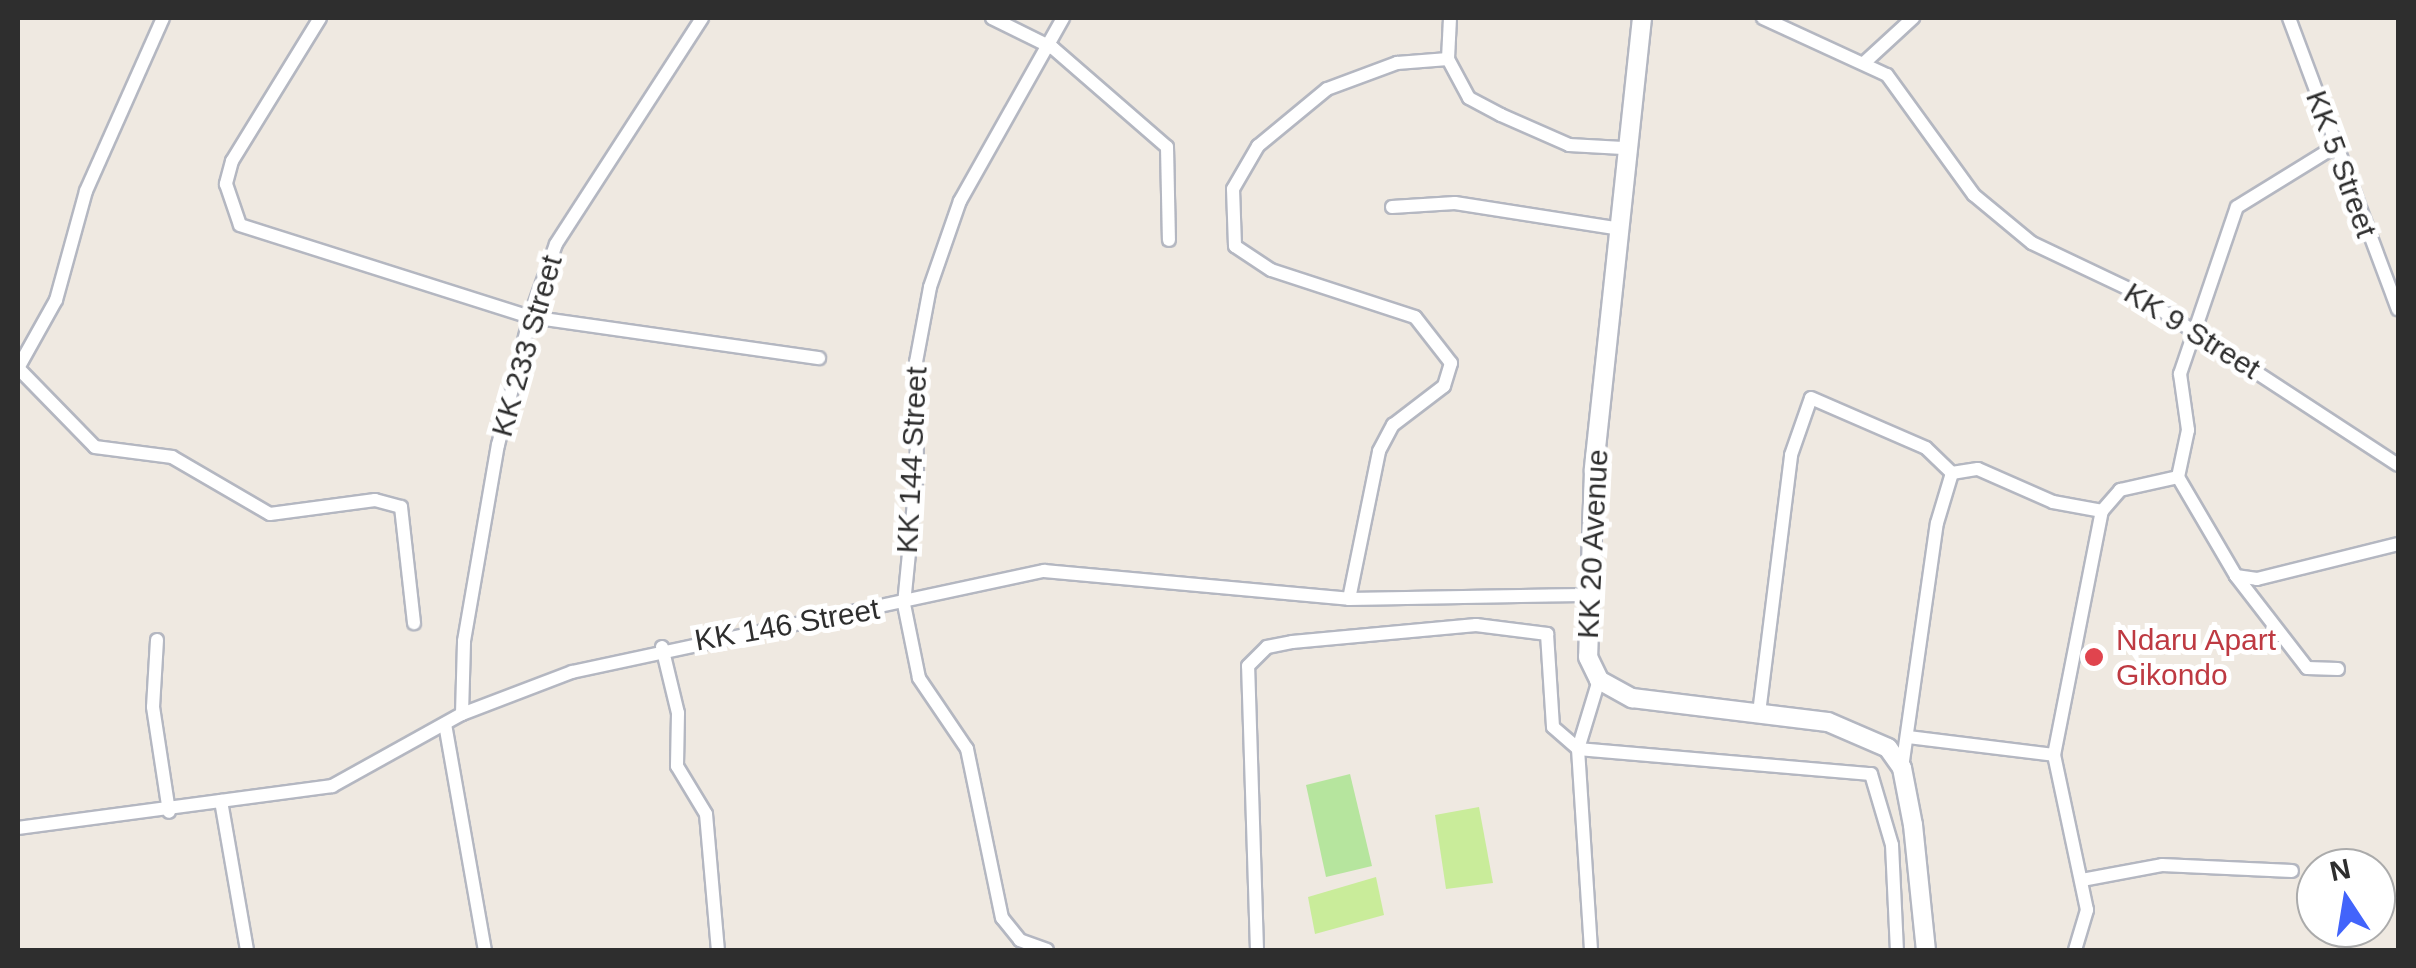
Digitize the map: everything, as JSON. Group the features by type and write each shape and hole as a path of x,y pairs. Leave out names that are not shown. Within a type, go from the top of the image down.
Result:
{"main road":[{"name":"KK 20 Avenue","path":"1642,18 1624,148 1621,229 1584,596 1598,680 1632,698 1759,713 1864,734 1902,768"},
{"path":"1902,768 1926,950"}],"street":[{"path":"164,18 86,191 56,300 18,368 94,447 172,457 270,514 375,500 401,506 414,624"},
{"path":"320,18 232,161 226,184 240,225 530,317 819,358"},
{"name":"KK 233 Street","path":"462,714 464,642 498,444 530,317 556,244 702,18"},
{"path":"992,18 1052,48 1167,148 1168,240"},
{"name":"KK 144 Street","path":"1047,950 1020,940 1002,918 971,762 919,678 904,604 917,472 916,362 930,287 960,201 1052,48 1063,18"},
{"path":"1450,18 1448,59 1469,98 1569,145 1624,148"},
{"name":"KK 9 Street","path":"1763,18 1864,62 1920,109 1995,217 2195,334 2398,465"},
{"path":"1864,62 1912,18"},
{"name":"KK 5 Street","path":"2290,18 2332,149 2398,308"},
{"path":"1349,599 1379,451 1393,425 1444,386 1451,363 1416,317 1245,256 1230,228 1233,188 1258,146 1309,99 1398,63 1448,59"},
{"path":"2332,149 2237,208 2180,374 2188,430 2178,477 2236,576 2307,668 2338,669"},
{"path":"1392,208 1455,203 1621,229"},
{"path":"1759,713 1790,456 1806,402 1824,397 1926,448 1952,474"},
{"path":"1952,474 1978,468 2053,502 2102,511"},
{"path":"1902,768 1936,523 1952,474"},
{"path":"2075,950 2087,910 2054,754 2102,511 2120,490 2178,477"},
{"path":"2236,576 2257,580 2398,544"},
{"name":"KK 146 Street","path":"18,828 170,812 332,786 462,714 662,647 904,604 1044,572 1349,599 1584,596"},
{"path":"1257,950 1248,666 1267,647 1533,626 1552,646 1553,727 1578,749 1871,774 1892,845 1897,950"},
{"path":"157,640 153,706 170,812"},
{"path":"662,647 678,713 678,766 706,814 718,950"},
{"path":"1591,950 1578,749 1598,680"},
{"path":"446,724 485,950"},
{"path":"1908,737 2054,754"},
{"path":"220,801 247,950"},
{"path":"2082,880 2162,866 2292,871"}],"green space":[{"path":"1350,774 1372,866 1326,877 1306,785"},
{"path":"1479,807 1493,883 1446,889 1435,815"},
{"path":"1376,877 1384,915 1315,934 1308,897"}],"place":[{"name":"Ndaru Apart Gikondo","path":"2094,657"}]}
